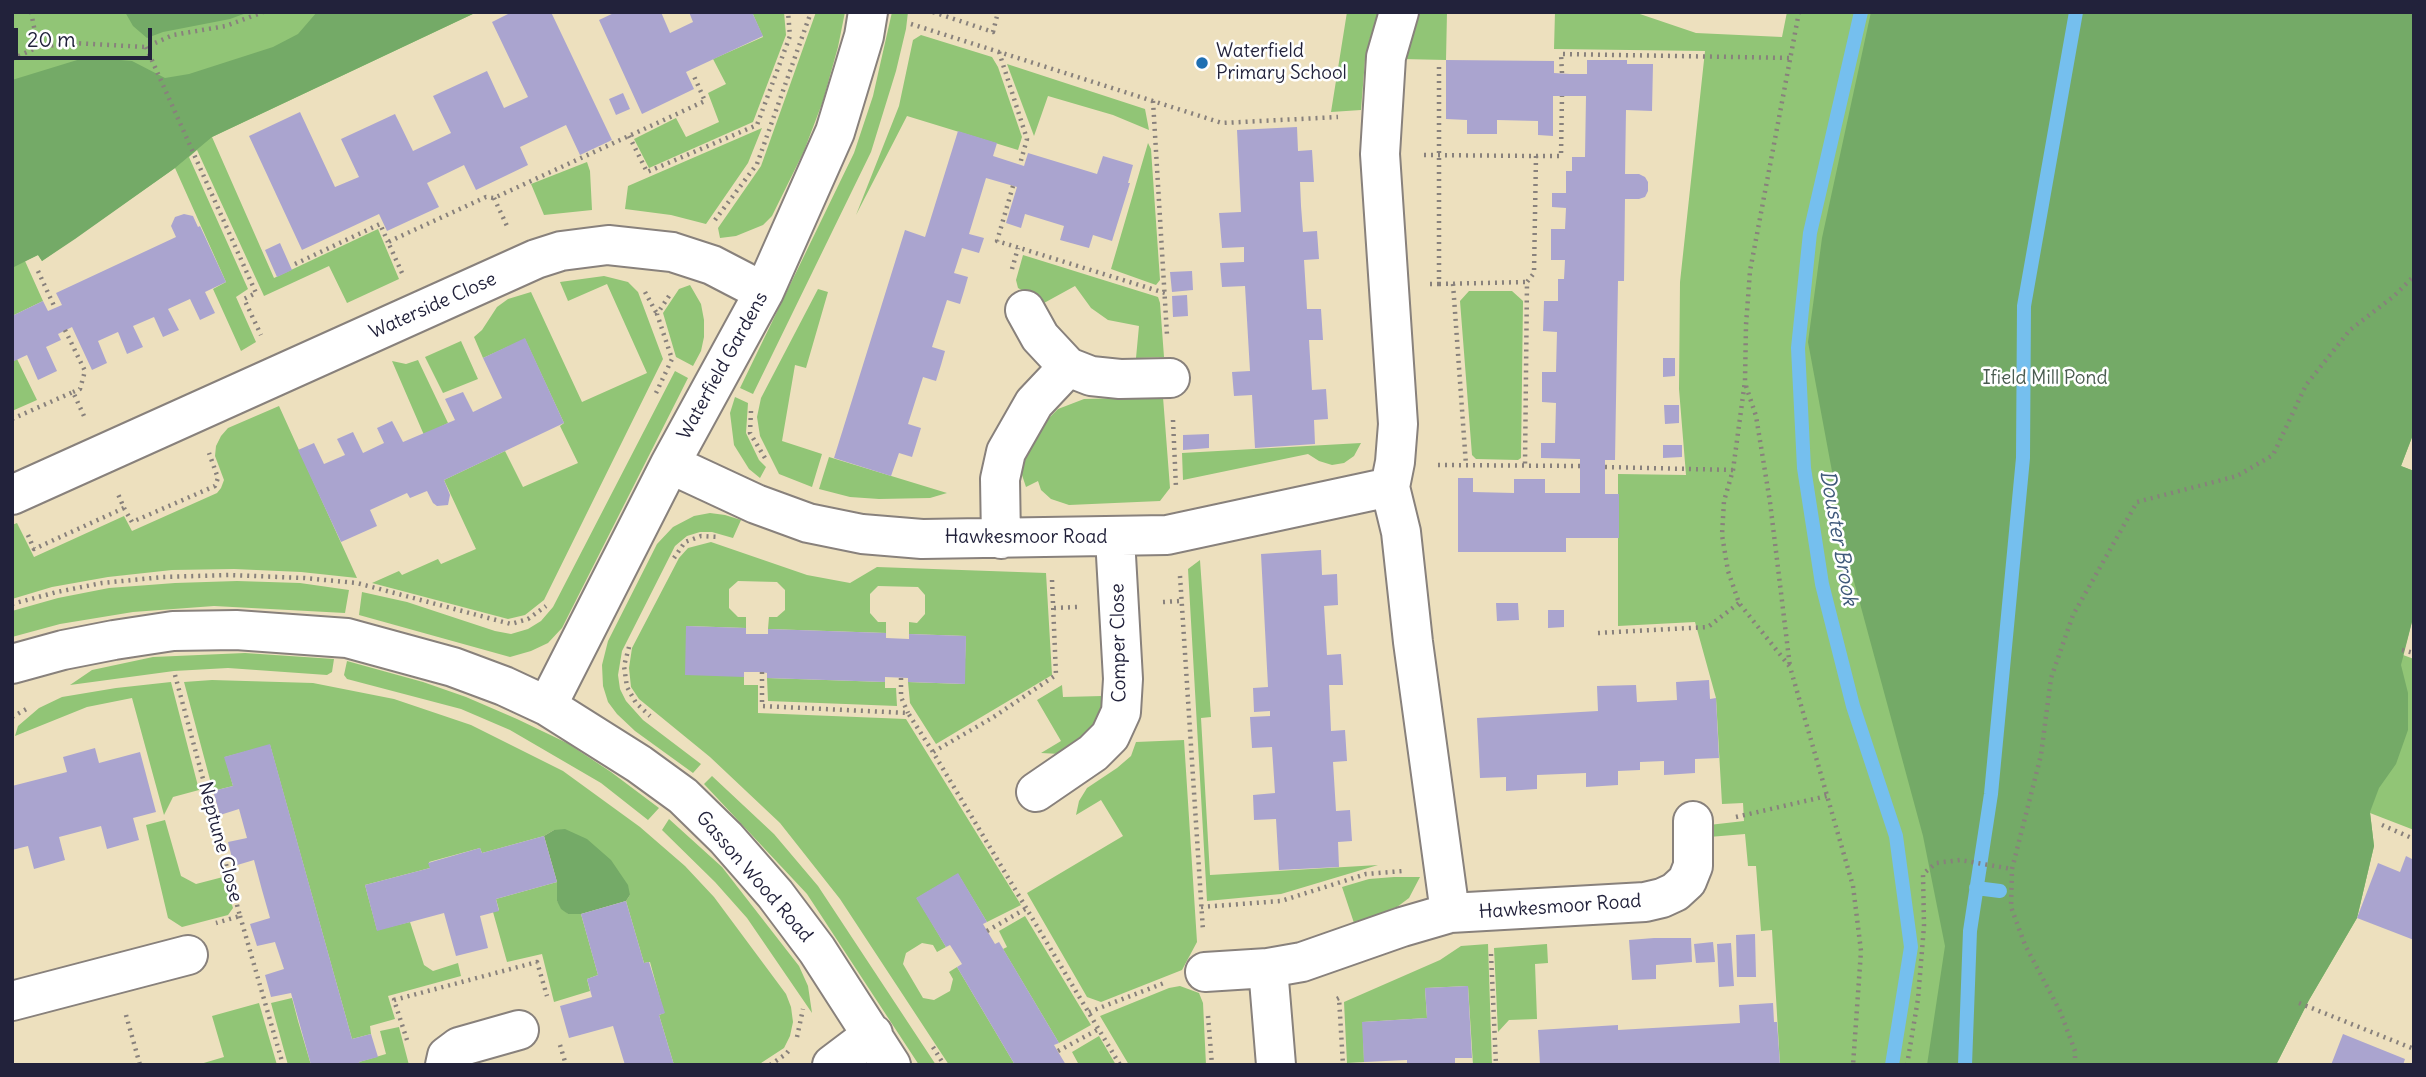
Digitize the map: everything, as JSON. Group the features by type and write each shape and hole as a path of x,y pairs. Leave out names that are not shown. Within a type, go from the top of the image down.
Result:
{"street":[{"name":"Waterfield Gardens","path":"547,706 670,464 764,292 835,132 861,48 868,12"},
{"name":"Hawkesmoor Road","path":"1399,12 1386,57 1380,154 1398,424 1390,487 1401,531 1414,655 1451,913"},
{"name":"Waterside Close","path":"12,495 537,259 561,251 586,246 629,246 682,255 712,265 764,292"},
{"path":"1025,310 1040,337 1068,367 1091,376 1120,379 1170,378"},
{"path":"1001,538 1000,479 1006,452 1034,403 1068,367"},
{"name":"Hawkesmoor Road","path":"670,464 756,505 808,523 862,534 922,539 1115,538 1167,535 1390,487"},
{"name":"Comper Close","path":"1036,792 1093,753 1110,736 1121,712 1123,678 1115,538"},
{"name":"Gasson Wood Road","path":"12,664 63,650 173,631 236,630 346,638 453,667 504,686 547,706 639,764 683,796 726,838 775,894 817,950 882,1049"},
{"name":"Hawkesmoor Road","path":"1205,972 1268,968 1303,962 1402,927 1451,913 1645,902 1662,898 1675,892 1687,881 1693,866 1693,821"},
{"path":"12,1001 188,955"},
{"path":"1268,968 1276,1065"},
{"path":"445,1065 447,1056 459,1047 519,1030"},
{"path":"836,1062 882,1049"}],"path":[{"path":"31,12 38,47"},
{"path":"12,59 38,47 73,43 146,47 173,35 226,26 263,12"},
{"path":"629,136 647,172 757,125 790,37 788,12"},
{"path":"912,12 911,24 1222,123 1339,117"},
{"path":"933,12 993,32 998,12"},
{"path":"1790,667 1739,603 1728,571 1722,535 1724,501 1733,470 1745,382 1751,271 1799,12"},
{"path":"146,47 256,293 244,299 279,375"},
{"path":"999,52 1027,139 1020,164"},
{"path":"1562,73 1561,54 1791,58"},
{"path":"1439,66 1439,284"},
{"path":"388,242 486,197 494,198 705,102 693,74"},
{"path":"1380,154 1561,156 1562,96"},
{"path":"1153,102 1177,487 1163,505 1167,535 1178,556 1212,1065"},
{"path":"1525,465 1527,282 1534,273 1536,156"},
{"path":"1013,186 997,241 1165,293"},
{"path":"295,264 380,225 419,312"},
{"path":"38,271 55,308"},
{"path":"2075,1065 2075,1051 2060,1011 2025,945 2011,907 2012,869 2041,755 2051,678 2073,615 2137,502 2237,476 2273,455 2306,385 2350,330 2394,296 2414,276"},
{"path":"1390,283 1527,282"},
{"path":"1453,284 1466,465"},
{"path":"65,330 85,371 80,389 73,391"},
{"path":"654,396 672,359"},
{"path":"1745,382 1756,416 1770,502 1790,667 1853,886 1861,951 1853,1065"},
{"path":"1605,467 1733,470"},
{"path":"12,604 102,583 163,577 229,575 357,583 511,624 528,619 543,609 550,600"},
{"path":"933,752 1056,676 1052,575"},
{"path":"1598,633 1708,627 1739,603"},
{"path":"2402,650 2414,653"},
{"path":"762,672 762,706 908,713"},
{"path":"164,676 187,673"},
{"name":"Neptune Close","path":"175,674 240,916 183,932 188,955"},
{"path":"901,678 901,697 908,713 1120,1065"},
{"path":"12,717 32,706"},
{"path":"1693,821 1769,811 1827,796"},
{"path":"2382,825 2414,839"},
{"path":"1907,1065 1918,999 1924,926 1923,874 1936,863 1960,859 2012,869"},
{"path":"1201,907 1281,901 1366,874 1444,870"},
{"path":"987,931 1027,908"},
{"path":"240,916 283,1065"},
{"path":"1490,951 1496,1065"},
{"path":"1089,1012 1168,982 1205,972"},
{"path":"1272,1006 1318,1006 1339,998 1343,1065"},
{"path":"797,1000 836,1062"},
{"path":"2299,1003 2414,1049"},
{"path":"770,1065 786,1054 796,1041 803,1009"},
{"path":"1058,1051 1099,1029"}],"green space":[{"path":"12,12 477,12 212,137 274,278 378,229 399,279 347,303 329,266 264,296 197,150 189,157 248,289 236,297 256,342 241,351 213,289 226,282 175,168 42,261 38,255 25,261 43,301 12,316"},
{"path":"125,12 249,12 147,38 133,26"},
{"path":"317,12 477,12 212,137 175,168 42,261 38,255 12,268 12,80 87,57 132,61 165,78 189,74 273,47 298,34"},
{"path":"752,12 784,12 786,35 753,122 649,168 634,139 676,118 686,137 719,122 708,93 726,84 713,59 763,37"},
{"path":"816,12 845,12 823,101 804,151 772,216 763,225 736,236 720,238 718,228 761,166"},
{"path":"892,12 908,12 906,29 871,152 753,394 740,388 854,153 873,96"},
{"path":"1347,12 1384,12 1370,38 1365,60 1361,110 1331,112"},
{"path":"1414,12 1447,12 1446,60 1402,59"},
{"name":"Ifield Mill Pond","path":"1555,12 1634,12 1696,33 1782,37 1787,12 2414,12 2414,432 2401,466 2414,471 2414,614 2403,655 2414,659 2414,830 2370,813 2374,846 2357,918 2309,1000 2276,1065 1780,1065 1772,930 1761,931 1756,866 1748,866 1745,834 1709,837 1709,825 1744,821 1743,803 1722,804 1716,698 1695,622 1618,626 1618,474 1686,475 1679,389 1680,282 1705,51 1554,49"},
{"name":"Ifield Mill Pond","path":"1871,12 2414,12 2414,432 2401,466 2414,471 2414,614 2401,665 2408,693 2408,730 2396,764 2379,788 2370,812 2374,846 2357,918 2309,1000 2276,1065 1927,1065 1945,946 1923,836 1849,563 1808,342 1822,238"},
{"path":"921,35 992,57 998,67 1022,137 1018,150 907,116 856,215 899,106 913,40"},
{"path":"1007,64 1145,109 1149,130 1113,115 1048,96 1034,136"},
{"path":"762,128 748,163 706,224 671,215 625,209 628,186"},
{"path":"1148,143 1151,149 1160,280 1156,285 1111,269"},
{"path":"587,162 592,210 544,215 531,184"},
{"path":"1023,255 1158,297 1164,357 1136,358 1139,326 1108,320 1091,308 1075,286 1044,303 1018,288 1016,280"},
{"path":"604,276 628,282 638,292 663,359 544,600 525,615 508,619 372,583 399,571 402,575 438,559 441,564 476,549 444,480 505,451 523,487 578,463 560,426 564,423 525,339 483,358 474,337 497,307 508,299 531,292 582,402 647,373 607,284 568,301 560,282"},
{"path":"690,285 701,304 704,320 701,351 693,366 676,357 663,313 679,289"},
{"path":"818,289 828,292 806,368 795,365 782,441 822,454 812,487 779,474 760,436 757,417 761,398"},
{"path":"1469,291 1512,291 1523,301 1521,458 1518,460 1476,459 1472,455 1460,301"},
{"path":"461,341 478,379 443,393 425,357"},
{"path":"17,359 37,400 12,411 12,362"},
{"path":"418,360 448,423 424,435 392,361 406,364"},
{"path":"675,371 688,378 562,628 548,643 510,657 359,615 362,592 407,602 511,634 528,629 541,621 553,607"},
{"path":"735,397 748,403 746,433 759,460 766,467 760,478 749,469 734,445 730,413"},
{"path":"1163,397 1170,488 1160,501 1069,505 1051,499 1041,490 1038,481 1026,487 1022,463 1041,426 1058,409 1084,399"},
{"path":"279,406 357,578 234,569 172,570 52,587 12,599 12,525 17,523 34,557 124,516 132,531 217,493 224,480 215,456 221,436 228,428"},
{"path":"1361,443 1354,456 1344,463 1332,465 1308,454 1183,480 1182,453"},
{"path":"829,457 947,493 930,498 879,499 850,497 819,489"},
{"path":"710,513 741,520 733,538 712,532 700,532 687,536 675,546 622,651 618,675 620,689 626,701 643,720 701,764 693,773 635,731 617,714 608,702 603,686 602,665 608,641 657,544 673,527 694,516"},
{"path":"711,542 807,575 850,583 877,567 1046,573 1052,675 936,744 910,703 908,682 964,684 966,636 909,634 909,622 917,623 925,614 925,595 918,587 878,586 870,594 870,613 878,622 886,622 886,633 768,629 769,617 777,617 785,610 785,590 777,582 738,581 729,589 729,608 738,617 746,617 746,628 686,626 744,677 744,685 758,685 758,713 906,719 1021,905 987,922 958,874 917,898 946,947 937,952 933,945 922,943 906,953 903,964 923,998 934,1000 950,991 953,979 949,972 957,967 1015,1065 949,1065 840,899 780,823 710,757 639,699 631,687 629,668 632,648 679,558 688,548"},
{"path":"1200,560 1211,717 1201,718 1210,875 1378,865 1281,894 1207,901 1188,569"},
{"path":"237,581 300,583 349,590 345,613 214,606 133,612 60,624 12,637 12,611 58,598 109,588"},
{"path":"245,653 334,659 332,672 327,675 228,668 174,671 70,685 92,670 153,657"},
{"path":"347,661 423,682 517,719 567,743 659,808 648,820 601,783 510,730 461,709 347,679 344,675"},
{"path":"767,678 885,682 885,688 896,688 897,706 768,701"},
{"path":"212,680 313,683 394,699 471,725 563,771 640,827 685,866 714,897 786,994 793,1022 784,1048 758,1065 674,1065 659,1015 664,1013 650,962 644,963 626,901 630,895 554,830 544,836 482,853 480,848 429,862 430,868 365,885 377,930 410,922 424,965 433,971 458,963 461,976 388,996 395,1019 370,1026 371,1034 352,1039 270,745 225,757 233,786 213,791 184,682"},
{"path":"171,682 199,790 173,797 164,815 132,698 87,707 15,736 18,726 39,708 62,697"},
{"path":"1062,685 1063,697 1102,696 1103,716 1097,730 1060,754 1041,753 1061,741 1037,700"},
{"path":"1184,740 1197,942 1182,970 1101,1002 1087,997 1027,893 1123,836 1101,800 1076,815 1079,801 1087,788 1131,756 1136,742"},
{"path":"712,776 774,834 818,886 936,1065 919,1065 807,894 704,784"},
{"path":"669,819 722,867 799,966 808,986 812,1013 747,918 662,830"},
{"path":"165,820 181,876 196,884 223,877 233,908 228,915 182,927 168,918 146,825"},
{"path":"565,829 587,839 611,860 628,885 630,895 626,901 581,914 568,914 561,909 557,901 557,882 544,836 554,830"},
{"path":"1420,877 1409,898 1397,907 1354,923 1342,887 1369,879"},
{"path":"557,882 557,901 568,914 581,914 598,975 587,979 590,991 554,1002 542,954 507,962 493,912 499,910 496,899"},
{"path":"1025,916 1091,1025 1059,1043 1003,949 1007,947 999,931"},
{"path":"1488,944 1492,1065 1473,1065 1468,986 1425,988 1427,1018 1363,1022 1364,1062 1347,1063 1344,1002 1440,960 1461,946"},
{"path":"1547,944 1548,963 1535,964 1537,1019 1509,1020 1498,1032 1494,948"},
{"path":"1180,986 1199,993 1203,1003 1206,1065 1129,1065 1100,1016"},
{"path":"292,998 311,1065 288,1065 271,1003"},
{"path":"259,1003 277,1065 197,1065 224,1057 212,1016"},
{"path":"399,1027 409,1065 360,1065 359,1062 386,1054 380,1031"},
{"path":"1099,1036 1116,1065 1079,1065 1072,1052"}],"building":[{"path":"512,12 551,12 612,140 580,155 566,125 520,147 528,165 476,190 464,165 427,183 439,207 387,231 379,214 302,250 249,136 300,112 335,187 359,177 341,139 395,114 413,151 451,133 433,96 487,71 504,108 528,97 492,22"},
{"path":"616,12 661,12 670,33 693,22 689,12 752,12 763,36 686,72 694,89 642,114 599,20"},
{"path":"1446,60 1554,61 1554,73 1570,74 1587,74 1587,60 1627,60 1627,64 1653,64 1652,111 1626,110 1625,174 1645,177 1648,191 1645,197 1625,199 1624,281 1618,281 1615,460 1605,460 1605,494 1619,494 1619,538 1566,538 1566,552 1458,552 1458,478 1473,478 1473,492 1514,493 1514,479 1545,479 1545,493 1580,493 1580,459 1541,458 1541,443 1555,443 1556,403 1542,402 1542,372 1556,372 1557,332 1543,331 1544,301 1558,301 1558,279 1564,279 1565,260 1551,260 1551,229 1565,229 1566,208 1552,207 1552,193 1566,193 1566,171 1572,171 1572,157 1585,157 1586,96 1553,96 1553,136 1538,135 1538,121 1497,120 1497,134 1467,134 1467,120 1446,119"},
{"path":"623,93 630,109 616,115 609,99"},
{"path":"1297,127 1298,151 1312,150 1314,182 1300,182 1303,232 1317,231 1319,259 1304,260 1307,309 1321,309 1323,340 1309,340 1312,390 1326,389 1328,419 1314,420 1315,444 1255,448 1252,395 1234,396 1232,372 1250,371 1245,286 1222,287 1220,263 1244,262 1244,247 1222,248 1219,213 1241,212 1237,130"},
{"path":"958,131 997,143 993,156 1024,166 1028,153 1097,174 1103,156 1133,165 1130,183 1112,241 1093,235 1089,248 1060,240 1064,226 1025,214 1021,228 1006,223 1017,187 986,178 969,234 984,238 979,253 962,248 954,273 968,277 960,304 947,300 932,347 945,351 936,381 923,377 908,424 921,428 912,457 899,453 891,476 834,458 905,230 925,237"},
{"path":"184,214 193,216 198,227 200,226 226,282 205,292 215,313 200,320 190,299 168,309 179,330 163,337 154,317 133,326 143,347 127,354 118,332 98,341 107,363 92,370 72,327 58,334 61,340 46,347 57,371 38,380 27,355 12,362 12,316 43,301 48,311 62,305 56,293 176,237 171,226 175,217"},
{"path":"280,243 292,270 277,277 265,250"},
{"path":"1192,271 1193,290 1172,292 1170,272"},
{"path":"1187,295 1188,316 1173,317 1172,296"},
{"path":"525,338 564,423 444,480 450,495 448,505 437,506 427,491 410,498 407,493 370,510 377,526 341,542 298,450 314,443 324,464 345,455 337,439 353,432 363,453 384,443 377,428 392,421 403,442 455,420 445,399 463,392 473,412 502,398 483,358"},
{"path":"1663,358 1675,358 1675,376 1663,377"},
{"path":"1664,405 1679,405 1679,423 1665,424"},
{"path":"1209,434 1209,448 1183,450 1183,435"},
{"path":"1663,445 1682,445 1682,457 1663,458"},
{"path":"1321,550 1322,575 1337,574 1338,605 1324,606 1327,655 1341,654 1343,685 1329,685 1331,731 1345,730 1347,761 1333,762 1336,811 1350,810 1352,841 1338,842 1339,867 1279,870 1276,819 1254,820 1253,795 1275,793 1272,747 1252,748 1250,717 1270,716 1270,711 1254,712 1253,688 1268,687 1261,554"},
{"path":"1496,603 1518,603 1519,620 1497,621"},
{"path":"1548,610 1564,610 1564,627 1548,628"},
{"path":"686,626 746,628 746,634 768,634 768,629 886,633 886,638 909,639 909,634 966,636 965,684 908,682 908,678 885,677 885,682 767,678 767,673 762,672 744,672 744,677 685,675"},
{"path":"1709,680 1710,699 1716,698 1719,758 1695,759 1695,773 1664,775 1664,761 1640,762 1640,770 1618,771 1618,785 1586,787 1586,773 1537,775 1537,789 1506,791 1506,777 1480,778 1477,718 1598,711 1597,686 1636,685 1637,702 1677,700 1676,682"},
{"path":"270,744 352,1039 371,1034 378,1057 359,1062 360,1065 311,1065 291,993 271,997 265,975 284,969 275,942 257,946 250,924 270,918 254,860 234,866 228,842 247,838 239,809 220,815 213,791 233,786 224,757"},
{"path":"95,748 99,763 140,752 156,812 133,818 139,840 107,849 101,826 59,837 65,860 34,869 28,846 12,850 12,786 67,772 63,757"},
{"path":"544,836 557,882 496,899 499,911 480,916 488,948 456,956 444,913 377,931 365,885 430,868 428,863 480,848 482,853"},
{"path":"2406,856 2414,860 2414,940 2357,918 2378,863 2400,872"},
{"path":"958,873 987,922 983,924 995,944 999,942 1059,1043 1054,1045 1066,1065 1015,1065 957,967 962,964 950,945 946,947 916,898"},
{"path":"626,901 644,963 649,962 665,1013 659,1015 674,1065 625,1065 613,1026 569,1038 560,1006 592,997 587,979 598,975 581,914"},
{"path":"1755,934 1756,977 1737,977 1736,935"},
{"path":"1691,938 1692,962 1656,965 1656,979 1632,980 1629,940"},
{"path":"1713,942 1715,962 1696,963 1694,944"},
{"path":"1731,943 1734,986 1719,987 1717,944"},
{"path":"1468,986 1472,1058 1455,1058 1455,1065 1407,1065 1407,1060 1364,1062 1362,1022 1427,1018 1425,988"},
{"path":"1773,1003 1780,1065 1540,1065 1538,1030 1618,1025 1618,1030 1740,1023 1739,1005"},
{"path":"2343,1034 2405,1059 2403,1065 2331,1065"}],"waterway":[{"name":"Douster Brook","path":"1861,12 1810,233 1798,348 1804,468 1822,584 1853,706 1896,836 1911,947 1892,1065"},
{"path":"1965,1065 1970,931 1991,794 2023,458 2024,306 2076,12"},
{"path":"1976,888 2000,891"}],"place":[{"name":"Waterfield Primary School","path":"1202,63"}]}
